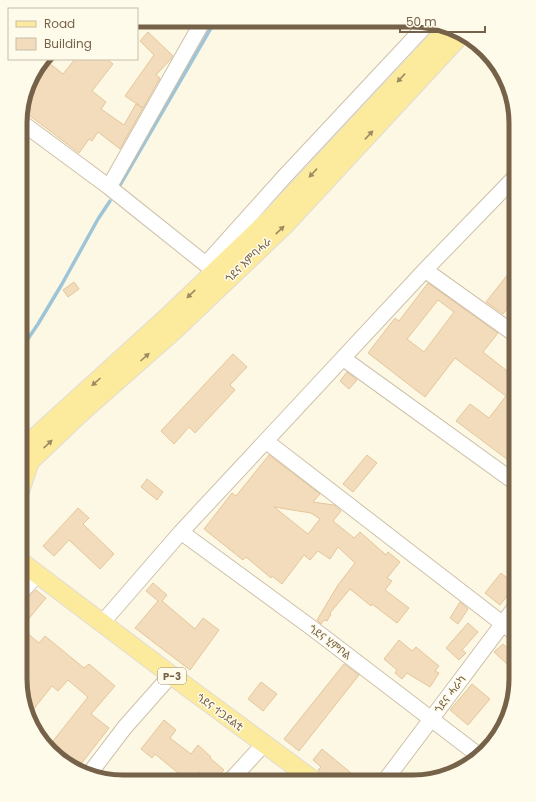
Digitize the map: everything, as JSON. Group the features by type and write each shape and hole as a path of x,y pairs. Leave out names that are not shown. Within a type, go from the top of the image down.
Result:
{"main road":[{"name":"ጎደና እምባሓራ","path":"27,458 171,334 216,272 285,225 414,62 443,32"},
{"name":"ጎደና እምባሓራ","path":"414,62 456,38"},
{"name":"ጎደና ተጋደልቲ","path":"27,564 102,623 306,775"}],"street":[{"path":"110,187 199,27"},
{"path":"27,126 110,187 216,272 285,176 414,62 427,28"},
{"path":"102,623 181,532 267,442 425,270 509,186"},
{"path":"425,270 509,330"},
{"path":"344,359 509,478"},
{"path":"267,442 509,628"},
{"name":"ጎደና ሂምቦል","path":"181,532 318,633 475,752"},
{"name":"ጎደና ሓራካ","path":"389,775 509,614"},
{"path":"92,770 125,727 171,675"},
{"path":"236,775 264,744"}],"building":[{"path":"148,32 173,56 156,75 160,78 120,149 98,132 92,141 89,139 79,153 28,114 32,92 40,75 49,63 63,74 74,60 108,60 113,64 92,91 106,102 101,109 124,125 136,104 143,108 125,96 154,55 140,41"},
{"path":"509,273 509,307 503,314 486,302"},
{"path":"74,282 79,289 68,297 63,290"},
{"path":"428,283 498,333 483,352 509,372 509,461 456,421 470,404 489,418 506,396 455,358 425,397 368,353 395,318 399,321","holes":["438,300 454,312 424,352 407,339"]},
{"path":"233,354 247,367 230,385 235,390 195,433 189,427 174,444 161,431"},
{"path":"347,372 357,380 349,389 340,381"},
{"path":"269,455 320,494 313,502 334,505 341,511 333,521 354,538 360,532 386,555 388,552 400,562 387,578 392,581 385,590 409,608 397,623 372,604 371,606 350,589 330,613 331,614 327,621 324,620 321,624 317,620 338,585 355,563 338,547 330,559 318,551 310,560 304,555 282,584 272,576 271,578 246,557 243,560 204,529 232,493 236,496","holes":["274,507 311,513 320,519 308,534"]},
{"path":"367,455 377,463 353,492 343,484"},
{"path":"147,479 163,492 157,500 141,487"},
{"path":"78,508 89,518 83,524 114,554 100,569 69,540 54,556 43,546"},
{"path":"501,573 509,579 509,594 500,605 485,593"},
{"path":"153,583 167,595 162,601 195,629 203,618 219,630 190,670 135,628 158,601 146,591"},
{"path":"36,590 46,598 27,621 27,598"},
{"path":"460,602 468,609 458,624 450,618"},
{"path":"468,623 478,632 462,650 466,653 459,660 446,648"},
{"path":"27,633 39,643 45,636 84,668 89,664 115,686 91,714 109,728 81,765 65,755 52,743 88,697 68,680 58,691 52,686 32,711 27,685"},
{"path":"399,640 412,651 416,647 439,666 435,671 439,673 430,687 407,673 402,679 395,673 397,670 384,659"},
{"path":"503,644 509,650 509,662 507,664 494,652"},
{"path":"344,664 359,675 299,751 284,739"},
{"path":"261,682 277,694 263,711 248,699"},
{"path":"472,684 490,699 468,725 450,710"},
{"path":"164,720 176,730 170,738 191,754 198,745 224,770 219,775 202,775 199,772 196,775 181,775 155,754 152,758 141,749"},
{"path":"322,749 354,775 323,775 318,770 321,767 313,760"}],"waterway":[{"path":"120,185 212,27"},
{"path":"27,340 62,284 98,219 110,201"}]}
